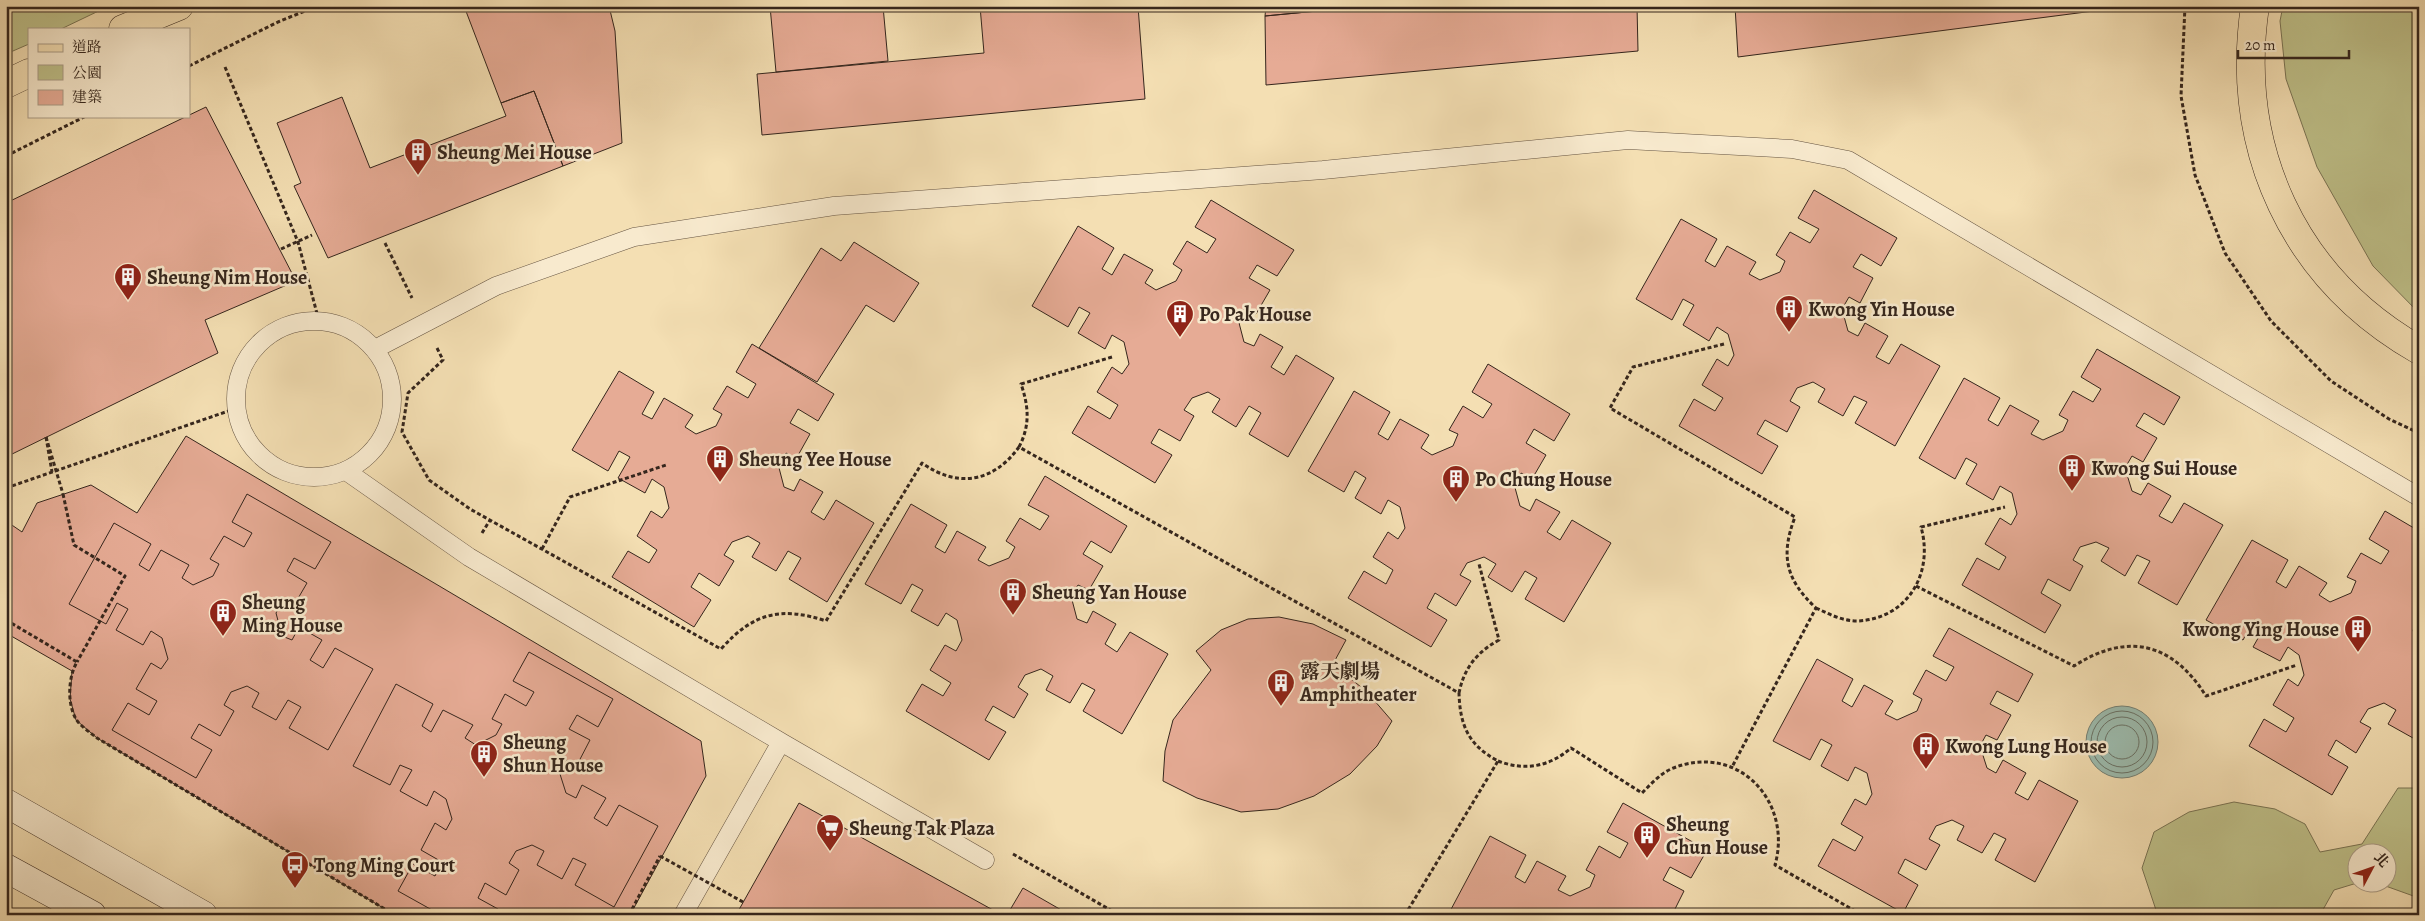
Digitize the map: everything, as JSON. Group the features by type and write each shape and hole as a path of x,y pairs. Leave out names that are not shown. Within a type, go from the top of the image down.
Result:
{"main road":[{"path":"125,28 179,6"},
{"path":"2255,6 2250,50 2251,98 2263,159 2281,205 2309,253 2332,282 2379,325 2419,350"},
{"path":"6,84 28,73"},
{"path":"6,804 203,915"},
{"path":"6,868 92,915"}],"lane":[{"path":"375,349 496,286 634,237 834,206 1323,170 1628,140 1792,149 1848,160 2419,497"},
{"path":"319,320 340,325 353,332 375,349 387,371 392,394 390,418 381,440 366,458 346,471 322,477 298,475 275,466 257,452 243,431 237,408 237,385 242,371 257,345 275,331 296,323 319,320"},
{"path":"346,471 469,557 781,742 985,860"},
{"path":"683,915 781,742"}],"path":[{"path":"190,66 278,22 317,6"},
{"path":"2185,6 2181,96 2195,175 2225,253 2271,321 2331,381 2389,419 2419,433"},
{"path":"225,67 298,242 319,320"},
{"path":"6,156 82,118"},
{"path":"281,248 312,235"},
{"path":"1724,344 1633,367 1610,408 1795,518 1788,536 1786,555 1789,569 1794,582 1816,608 1835,617 1855,621 1874,619 1890,612 1905,601 1916,586 1923,570 1926,552 1921,527 2005,507"},
{"path":"443,360 408,393 402,432 429,480 470,509 721,649 736,632 754,620 770,615 787,613 807,615 826,621 922,463 944,476 973,479 999,469 1010,460 1019,447 1027,425 1027,403 1021,384 1112,357"},
{"path":"6,488 237,408"},
{"path":"52,472 46,437 63,494 74,545 125,576 72,671 70,699 76,720 97,738 395,915"},
{"path":"1019,447 1459,693"},
{"path":"542,549 570,498 666,465"},
{"path":"1479,564 1499,640 1479,653 1467,668 1459,693 1460,714 1466,732 1477,747 1498,761 1512,766 1540,766 1553,762 1571,748 1642,793 1654,780 1670,769 1687,764 1704,762 1732,767 1755,783 1765,793 1775,811 1780,848 1775,865 1862,915"},
{"path":"1916,586 2074,666 2094,653 2117,646 2138,646 2157,650 2183,665 2196,679 2206,696 2297,665"},
{"path":"1732,767 1816,608"},
{"path":"6,620 77,662"},
{"path":"1405,915 1498,761"},
{"path":"985,860 1015,854 1119,915"},
{"path":"628,915 660,856 743,902"}],"green space":[{"path":"6,6 109,6 63,28 28,28 28,44 6,54"},
{"path":"2283,6 2419,6 2419,313 2373,266 2317,167 2286,79 2280,21"},
{"path":"2398,788 2419,788 2419,898 2398,890 2398,844 2362,844"},
{"path":"2234,802 2275,809 2305,824 2320,852 2348,847 2348,886 2334,890 2320,915 2161,915 2156,910 2142,868 2154,832 2189,812"}],"water":[{"path":"2122,706 2142,712 2152,722 2158,742 2152,762 2142,772 2122,778 2102,772 2092,762 2086,742 2092,722 2102,712"}],"building":[{"name":"Sheung Mei House","path":"464,6 609,6 615,31 622,143 563,166 534,91 501,103"},
{"path":"770,6 883,6 888,61 776,72"},
{"path":"980,6 1138,6 1145,99 762,135 757,74 984,53"},
{"path":"1266,6 1370,6 1265,16"},
{"path":"1370,6 1637,6 1638,51 1266,85 1265,16"},
{"path":"1735,6 2108,6 2109,9 1738,57"},
{"name":"Sheung Mei House","path":"534,91 563,166 328,258 294,186 301,183 277,123 342,97 370,168 506,116 501,103"},
{"name":"Sheung Nim House","path":"206,107 296,281 205,320 218,353 6,457 6,203 183,118 190,118 190,115"},
{"name":"Kwong Yin House","path":"1814,190 1897,238 1881,266 1861,254 1853,267 1873,278 1860,303 1849,297 1842,309 1848,331 1858,336 1865,323 1888,336 1876,357 1889,364 1901,344 1940,366 1895,446 1855,423 1867,402 1854,396 1843,416 1818,402 1825,389 1813,382 1797,388 1790,401 1800,407 1787,432 1765,420 1757,434 1778,446 1762,474 1679,426 1694,399 1715,411 1723,398 1702,385 1717,359 1728,366 1734,355 1728,334 1717,327 1709,341 1683,325 1694,305 1683,299 1672,320 1636,299 1681,219 1717,239 1705,261 1715,267 1727,246 1756,262 1749,274 1760,280 1780,272 1785,261 1776,255 1790,232 1810,243 1819,229 1798,218"},
{"name":"Po Pak House","path":"1211,200 1294,250 1277,276 1257,265 1249,278 1270,290 1256,314 1245,308 1238,319 1244,342 1254,346 1260,334 1283,347 1271,367 1284,375 1296,355 1334,378 1288,457 1249,434 1261,413 1249,406 1236,427 1212,412 1220,399 1208,392 1192,398 1184,410 1194,416 1180,441 1159,429 1151,443 1172,455 1155,483 1072,433 1088,406 1110,419 1118,405 1097,392 1112,367 1122,374 1129,364 1124,342 1112,335 1105,349 1078,333 1090,313 1079,307 1068,327 1032,306 1078,226 1114,248 1102,269 1112,275 1124,254 1153,270 1145,283 1156,290 1176,281 1182,270 1173,264 1187,241 1207,253 1216,239 1195,227"},
{"path":"854,242 919,283 894,322 866,305 817,382 759,348 821,248 841,261"},
{"name":"Sheung Yee House","path":"752,344 834,394 818,421 798,409 790,423 810,434 796,459 786,453 778,464 784,487 794,491 800,479 823,492 811,512 824,520 836,500 874,523 827,602 789,579 801,558 788,551 776,571 752,557 760,543 748,536 732,542 724,555 734,561 719,586 699,573 691,587 711,600 694,627 612,577 628,551 649,563 657,550 637,536 651,511 662,518 669,508 664,487 652,479 645,493 618,478 630,457 619,451 608,471 572,450 619,371 654,392 642,414 652,419 664,398 693,415 685,427 696,434 716,426 722,414 713,409 727,386 748,398 756,384 736,372"},
{"name":"Kwong Sui House","path":"2097,349 2180,397 2164,425 2144,413 2136,426 2157,438 2143,462 2132,456 2125,468 2132,491 2141,495 2148,483 2171,496 2159,516 2172,523 2184,503 2223,525 2177,605 2138,583 2150,561 2137,555 2125,576 2101,561 2109,548 2096,542 2080,547 2073,560 2083,566 2070,591 2048,579 2041,593 2061,605 2045,633 1962,585 1977,558 1999,570 2006,557 1985,544 2000,518 2011,525 2017,514 2012,493 2000,486 1993,500 1966,484 1977,464 1966,458 1955,479 1919,458 1964,378 2000,398 1988,420 1998,426 2010,405 2039,421 2031,434 2043,440 2063,431 2068,420 2059,415 2073,391 2093,402 2101,389 2081,377"},
{"name":"Po Chung House","path":"1488,364 1570,414 1554,441 1534,429 1526,443 1546,455 1532,479 1521,473 1514,484 1520,506 1530,511 1536,499 1560,512 1547,532 1560,540 1572,520 1611,543 1564,622 1525,599 1537,578 1525,571 1512,592 1488,577 1496,564 1484,557 1467,563 1460,575 1471,581 1456,606 1435,593 1427,608 1447,620 1431,647 1348,598 1364,571 1386,584 1393,570 1373,557 1388,532 1398,539 1405,528 1400,507 1388,500 1381,514 1355,498 1366,478 1355,471 1344,492 1308,471 1354,391 1390,412 1378,434 1388,440 1400,419 1429,435 1421,448 1432,455 1453,446 1458,434 1449,430 1463,406 1483,418 1492,404 1472,392"},
{"path":"186,436 701,741 706,776 630,915 395,915 97,738 76,720 70,699 72,671 6,633 6,521 22,532 37,503 91,485 137,513"},
{"name":"Sheung Yan House","path":"1045,476 1127,526 1111,553 1091,541 1083,554 1103,566 1089,590 1078,585 1071,596 1077,619 1087,623 1093,611 1116,624 1105,644 1117,652 1130,632 1168,654 1122,734 1083,711 1095,690 1082,683 1070,703 1046,690 1053,676 1041,669 1025,675 1018,687 1028,694 1014,718 993,706 985,720 1006,732 989,760 906,711 922,684 943,696 951,683 930,670 945,645 956,651 962,640 957,620 946,613 938,626 911,611 923,590 912,584 901,604 865,584 911,504 947,525 935,547 945,553 957,531 986,547 978,560 989,566 1009,558 1015,547 1006,541 1020,518 1040,530 1049,516 1028,505"},
{"name":"Sheung Ming House","path":"247,494 331,542 315,569 294,558 287,571 307,583 293,607 283,601 276,613 282,636 292,640 299,627 322,640 310,660 323,668 335,648 373,669 328,750 289,728 301,707 288,700 276,720 252,707 259,693 247,686 231,692 224,705 234,711 220,736 199,724 191,738 212,750 196,778 112,730 128,703 149,715 157,701 136,689 151,663 161,669 168,659 162,638 151,631 143,645 116,630 128,609 117,603 106,624 69,604 114,523 151,544 139,565 149,571 161,550 189,565 182,578 193,585 213,576 219,564 210,559 224,536 244,547 252,533 232,522"},
{"name":"Kwong Ying House","path":"2385,511 2419,531 2419,621 2413,630 2419,652 2419,727 2413,738 2388,724 2396,710 2384,703 2368,709 2360,722 2371,728 2356,753 2336,740 2328,755 2348,767 2332,795 2249,746 2264,719 2286,732 2294,718 2273,705 2288,679 2298,686 2304,675 2299,655 2288,647 2280,661 2253,647 2265,626 2254,620 2243,640 2206,620 2252,540 2288,560 2276,582 2286,588 2299,566 2327,583 2319,595 2330,602 2351,593 2356,581 2347,577 2361,553 2381,564 2389,551 2369,539"},
{"name":"露天劇場 Amphitheater","path":"1279,617 1313,624 1346,640 1333,664 1367,692 1392,721 1377,746 1350,774 1314,796 1278,809 1241,812 1197,798 1163,781 1165,751 1173,720 1211,670 1196,651 1221,630 1248,619"},
{"name":"Kwong Lung House","path":"1949,628 2033,674 2018,702 1997,691 1990,704 2011,715 1997,740 1986,735 1980,746 1987,768 1996,773 2003,760 2026,773 2015,793 2028,800 2039,780 2078,801 2035,882 1995,860 2006,839 1994,833 1982,853 1957,840 1964,826 1952,820 1936,826 1929,839 1940,845 1926,870 1905,859 1898,873 1918,885 1903,913 1818,866 1833,839 1855,851 1863,837 1841,824 1855,799 1866,805 1872,794 1867,773 1855,767 1848,781 1821,766 1832,745 1821,739 1810,760 1773,741 1817,659 1853,679 1842,701 1852,707 1864,685 1893,701 1885,714 1897,720 1917,711 1922,699 1913,694 1926,670 1946,681 1954,667 1933,656"},
{"name":"Sheung Shun House","path":"529,652 613,699 598,727 577,715 569,729 590,740 577,765 566,760 559,771 566,793 576,798 582,785 606,798 594,818 607,826 619,805 658,826 614,907 575,885 586,864 573,858 562,879 537,865 544,851 532,845 516,851 509,863 519,870 506,895 485,883 478,898 498,909 495,915 441,915 398,891 413,864 435,876 442,862 421,850 435,823 446,830 452,819 446,799 434,791 427,806 400,791 412,770 400,765 390,785 353,766 396,684 433,704 422,726 431,732 443,710 473,725 465,738 476,745 496,735 502,724 492,719 505,694 526,706 534,692 513,681"},
{"name":"Sheung Tak Plaza","path":"799,803 1002,915 736,915"},
{"name":"Sheung Chun House","path":"1623,803 1707,850 1691,878 1670,867 1663,880 1684,891 1672,915 1659,911 1657,915 1448,915 1490,836 1526,855 1515,877 1525,883 1537,861 1566,876 1558,890 1570,896 1590,887 1595,875 1586,870 1599,846 1620,858 1628,843 1607,832"},
{"name":"Sheung Tak Plaza","path":"1023,888 1070,915 1007,915"}],"place":[{"name":"Sheung Mei House","path":"418,176"},
{"name":"Sheung Nim House","path":"128,301"},
{"name":"Kwong Yin House","path":"1789,333"},
{"name":"Po Pak House","path":"1180,338"},
{"name":"Sheung Yee House","path":"720,483"},
{"name":"Kwong Sui House","path":"2072,492"},
{"name":"Po Chung House","path":"1456,503"},
{"name":"Sheung Yan House","path":"1013,616"},
{"name":"Sheung Ming House","path":"223,637"},
{"name":"Kwong Ying House","path":"2358,653"},
{"name":"露天劇場 Amphitheater","path":"1281,707"},
{"name":"Kwong Lung House","path":"1926,770"},
{"name":"Sheung Shun House","path":"484,778"},
{"name":"Sheung Tak Plaza","path":"830,852"},
{"name":"Sheung Chun House","path":"1647,859"},
{"name":"Tong Ming Court","path":"295,889"}]}
